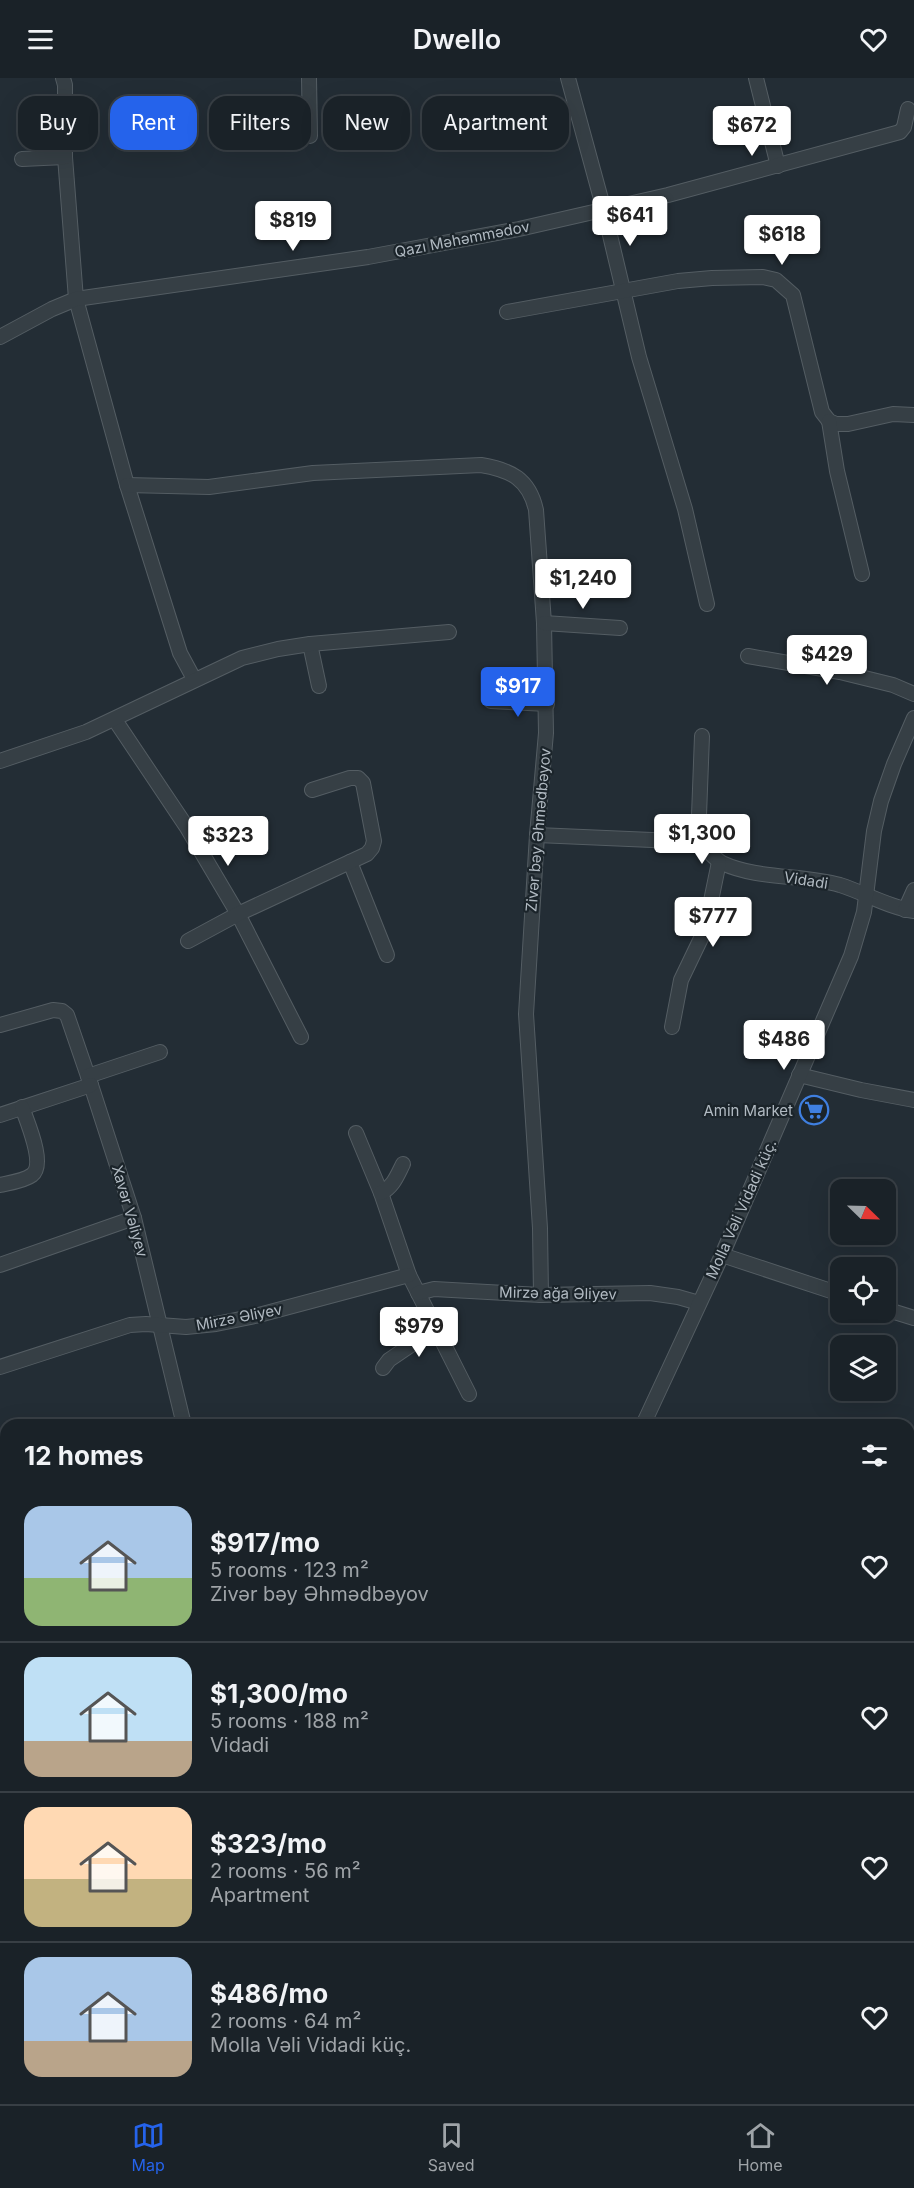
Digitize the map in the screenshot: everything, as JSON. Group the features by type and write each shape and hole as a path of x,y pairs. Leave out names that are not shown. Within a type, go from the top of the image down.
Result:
{"street":[{"path":"63,78 65,85 65,157 76,299 127,485 180,653 194,679"},
{"path":"309,78 309,96"},
{"path":"568,78 604,210 639,357 685,509 707,604"},
{"path":"756,78 778,166"},
{"name":"Qazı Məhəmmədov","path":"0,337 76,299 368,257 519,229 604,210 900,132 908,109"},
{"path":"22,159 65,157"},
{"path":"507,312 678,281 712,278 776,280 793,295 822,412 829,421 837,471 862,574"},
{"path":"829,421 836,424 848,424 893,414 914,415"},
{"name":"Zivər bəy Əhmədbəyov","path":"127,485 209,487 313,472 482,465 496,467 512,474 526,484 533,495 544,623 547,704 526,1014 540,1228 541,1295"},
{"path":"544,623 621,628"},
{"path":"0,761 67,740 115,720 194,679 242,658 309,644 448,632"},
{"path":"309,644 319,686"},
{"path":"748,656 840,672 893,685 914,694"},
{"path":"491,701 547,704"},
{"name":"Molla Vəli Vidadi küç.","path":"646,1419 722,1255 851,956 864,912 874,831 894,764 914,718"},
{"path":"115,720 186,826 238,914 301,1037"},
{"path":"537,835 698,842 702,736"},
{"path":"188,941 238,914 367,854 372,848 374,841 363,783 358,778 350,778 312,790"},
{"name":"Vidadi","path":"698,842 720,862 744,871 838,885 909,911"},
{"path":"350,862 387,955"},
{"path":"672,1027 681,980 705,930 720,862"},
{"path":"909,911 914,890"},
{"name":"Xavər Vəliyev","path":"0,1025 53,1010 62,1011 67,1015 134,1218 183,1419"},
{"path":"0,1115 160,1052"},
{"path":"800,1075 914,1100"},
{"path":"0,1185 32,1175 37,1167 38,1158 22,1107"},
{"path":"356,1133 381,1193 409,1275 468,1394"},
{"path":"381,1193 393,1184 403,1164"},
{"path":"0,1265 134,1218"},
{"path":"722,1255 830,1291"},
{"name":"Mirzə Əliyev","path":"0,1367 130,1325 199,1327 245,1318 409,1275"},
{"name":"Mirzə ağa Əliyev","path":"418,1293 434,1290 541,1295 650,1293 678,1297 699,1304"},
{"path":"896,1312 914,1318"},
{"path":"383,1368 407,1347 436,1328"}],"place":[{"name":"Amin Market","path":"814,1110"}]}
